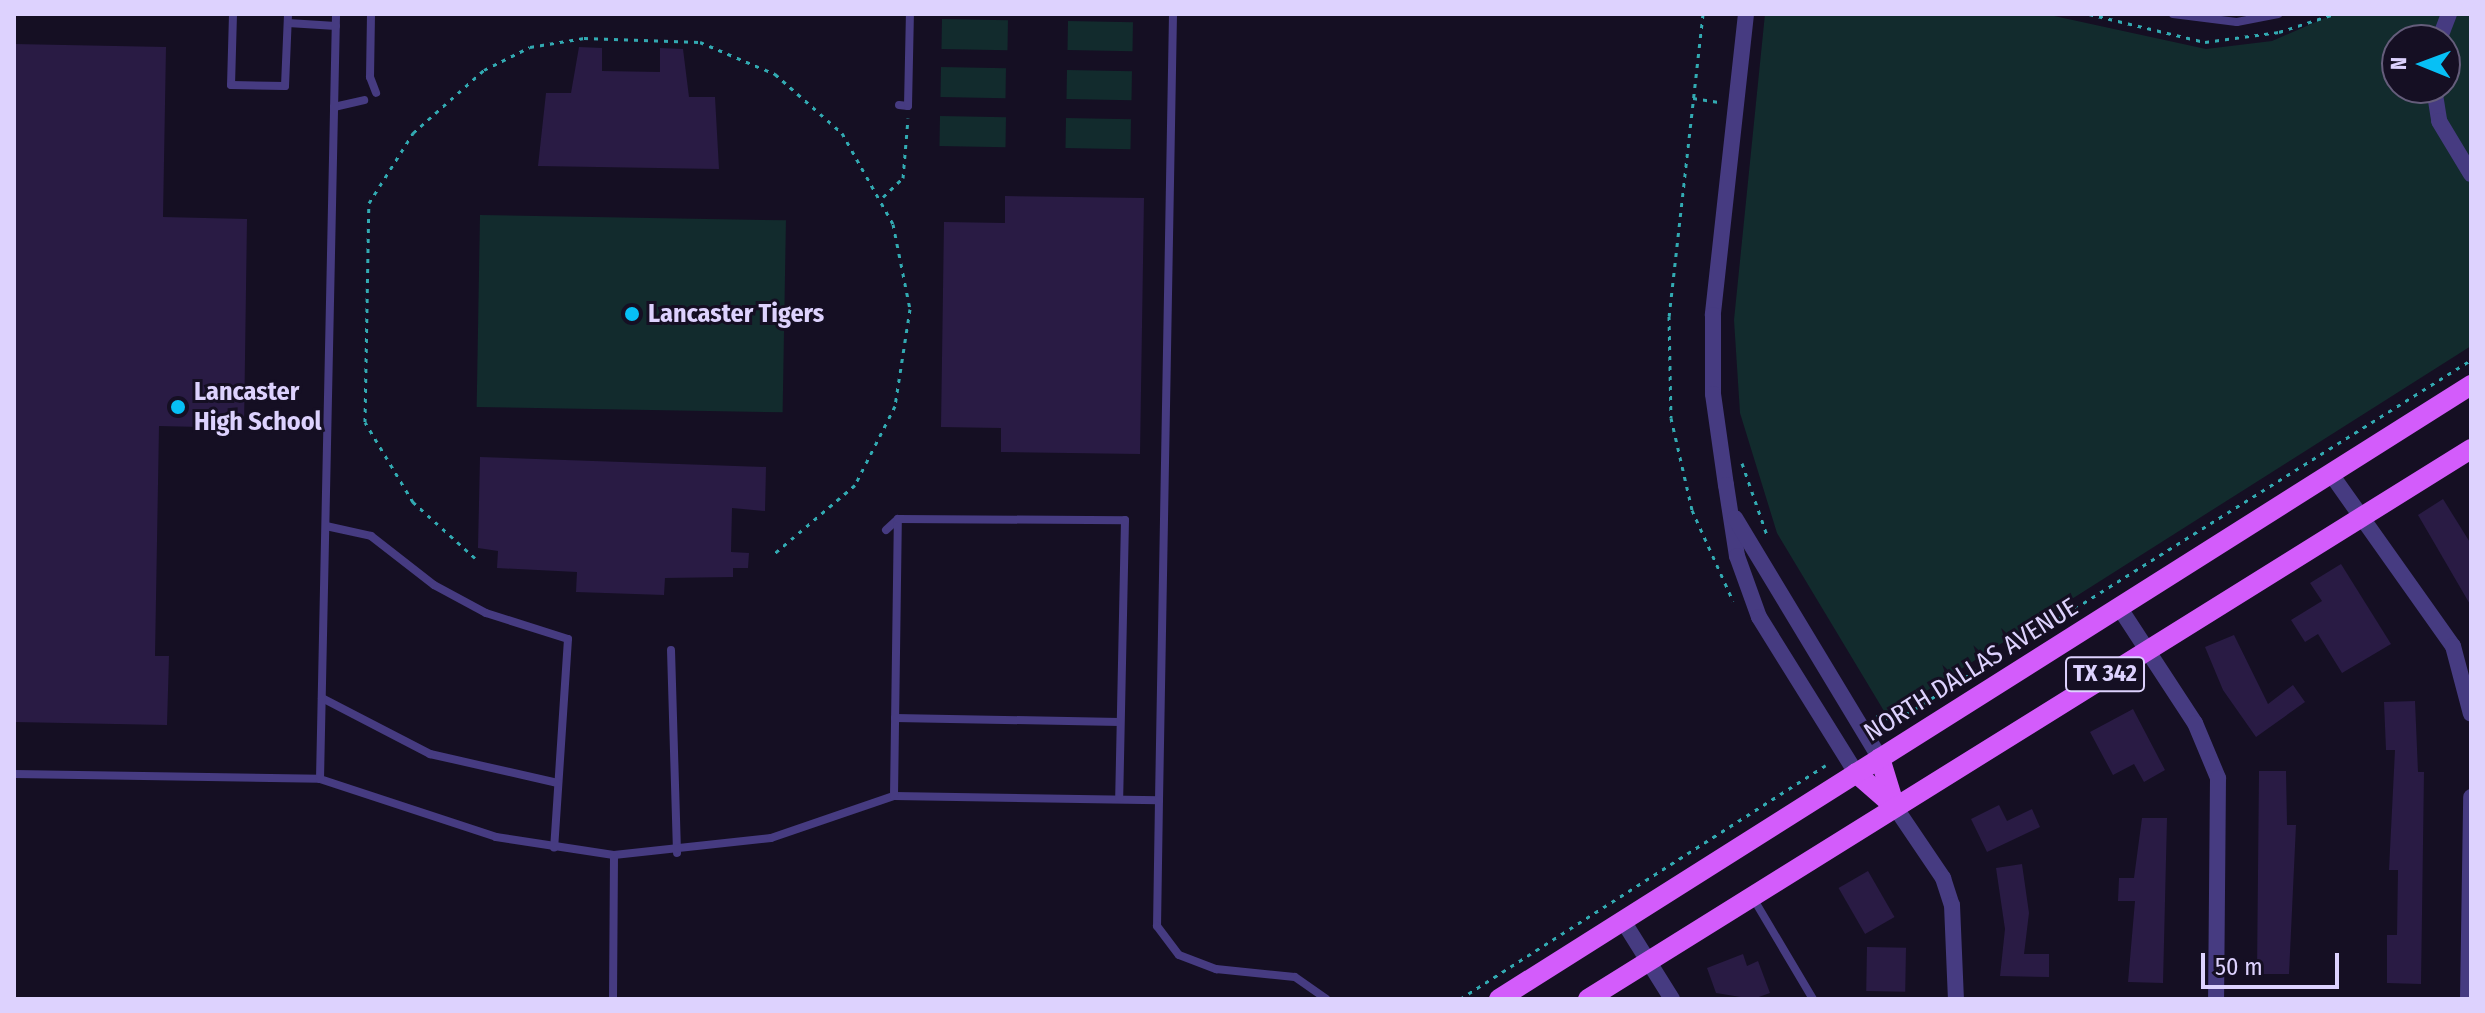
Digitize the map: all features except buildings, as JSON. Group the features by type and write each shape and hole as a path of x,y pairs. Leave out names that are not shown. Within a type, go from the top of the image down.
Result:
{"main road":[{"name":"NORTH DALLAS AVENUE","path":"1499,999 1625,924 1856,773 2471,385"},
{"name":"TX 342","path":"1588,999 2146,649 2471,450"},
{"path":"1880,758 1895,807"},
{"path":"1856,773 1895,807"}],"street":[{"path":"1746,14 1713,315 1713,394 1734,516 1737,556 1759,617 1856,773"},
{"path":"2436,104 2439,121 2471,174"},
{"path":"2331,474 2453,646 2471,714"},
{"path":"1734,516 1880,758"},
{"path":"2119,607 2195,723 2218,778 2216,999"},
{"path":"2468,999 2471,797"},
{"path":"1895,807 1943,878 1952,905 1956,999"},
{"path":"1625,924 1672,999"}],"lane":[{"path":"233,14 231,85 285,86 288,18 336,26"},
{"path":"320,779 336,14"},
{"path":"371,14 370,77 376,93"},
{"path":"904,106 910,14"},
{"path":"1173,14 1157,926 1179,955 1216,969 1295,977 1326,999"},
{"path":"2173,14 2237,22 2278,14"},
{"path":"900,44 910,44"},
{"path":"334,107 364,100"},
{"path":"886,530 898,519 1125,520 1119,798"},
{"path":"894,796 898,519"},
{"path":"326,526 371,536 486,613 568,639 554,848"},
{"path":"671,650 677,853"},
{"path":"322,698 430,754 558,783"},
{"path":"895,718 1120,722"},
{"path":"14,774 320,779 554,848 614,855 677,853 771,838 894,796 1159,800"},
{"path":"613,999 614,855"},
{"path":"1752,897 1813,999"}],"path":[{"path":"475,558 398,484 364,413 369,203 397,153 443,104 484,70 544,43 700,42 759,65 808,99 842,133 882,198 908,286 902,384 855,485 774,554"},
{"path":"1693,98 1727,103"},
{"path":"882,198 906,167 904,106"},
{"path":"1872,711 1897,720 2471,360"},
{"path":"1740,455 1774,549"},
{"path":"1460,999 1826,765"}],"green space":[{"path":"1765,14 2045,14 2206,49 2272,41 2334,14 2471,14 2471,346 1887,716 1777,533 1740,413 1734,320"},
{"path":"942,19 1008,20 1007,50 941,49"},
{"path":"1068,21 1133,22 1132,51 1067,50"},
{"path":"941,67 1006,68 1005,98 940,97"},
{"path":"1067,70 1132,71 1131,100 1066,99"},
{"path":"940,116 1006,117 1005,147 939,146"},
{"path":"1066,118 1131,119 1130,149 1065,148"},
{"name":"Lancaster Tigers","path":"480,215 786,220 783,412 477,407"}],"place":[{"name":"Lancaster Tigers","path":"632,314"},
{"name":"Lancaster High School","path":"178,407"}]}
